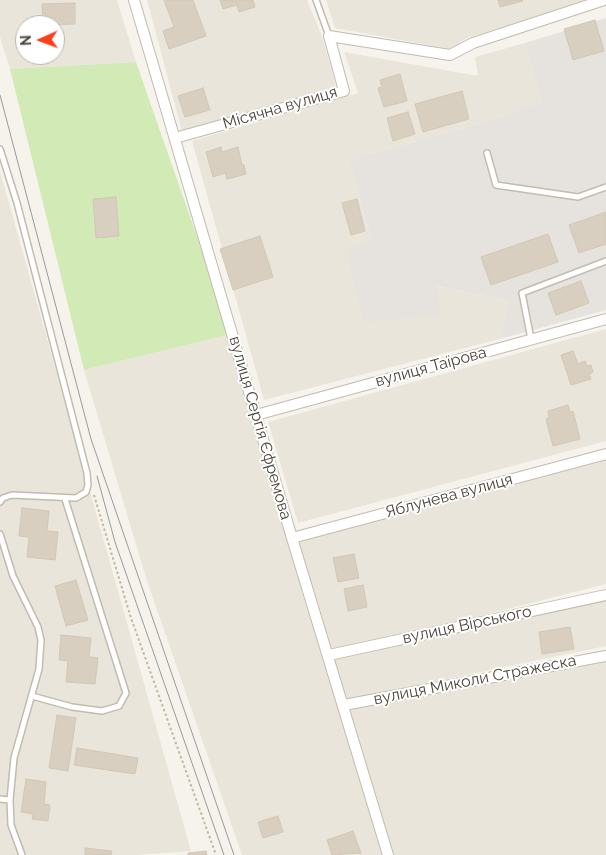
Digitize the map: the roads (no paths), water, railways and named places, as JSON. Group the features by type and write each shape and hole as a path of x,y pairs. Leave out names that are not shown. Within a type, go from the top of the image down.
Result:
{"street":[{"name":"вулиця Сергія Єфремова","path":"134,0 292,538 388,855"},
{"path":"329,36 450,55 473,43 604,0"},
{"name":"Місячна вулиця","path":"175,138 344,91 329,36"},
{"name":"вулиця Таїрова","path":"256,415 606,319"},
{"name":"Яблунева вулиця","path":"292,538 606,454"},
{"name":"вулиця Вірського","path":"328,655 606,596"},
{"name":"вулиця Миколи Стражеска","path":"344,705 606,656"}],"lane":[{"path":"316,0 329,36"},
{"path":"0,149 17,203 87,473 86,492 76,498 65,499 12,495 3,498 0,502"},
{"path":"486,153 496,185 578,197 606,187"},
{"path":"531,339 522,293 606,261"},
{"path":"32,696 72,707 102,711 119,706 126,693 65,499"},
{"path":"0,534 13,576 39,633 39,668 14,758 10,800 11,825 22,855"},
{"path":"0,799 10,800"}],"tram line":[{"path":"0,95 91,439 234,855"},
{"path":"97,476 115,542 224,855"}]}
